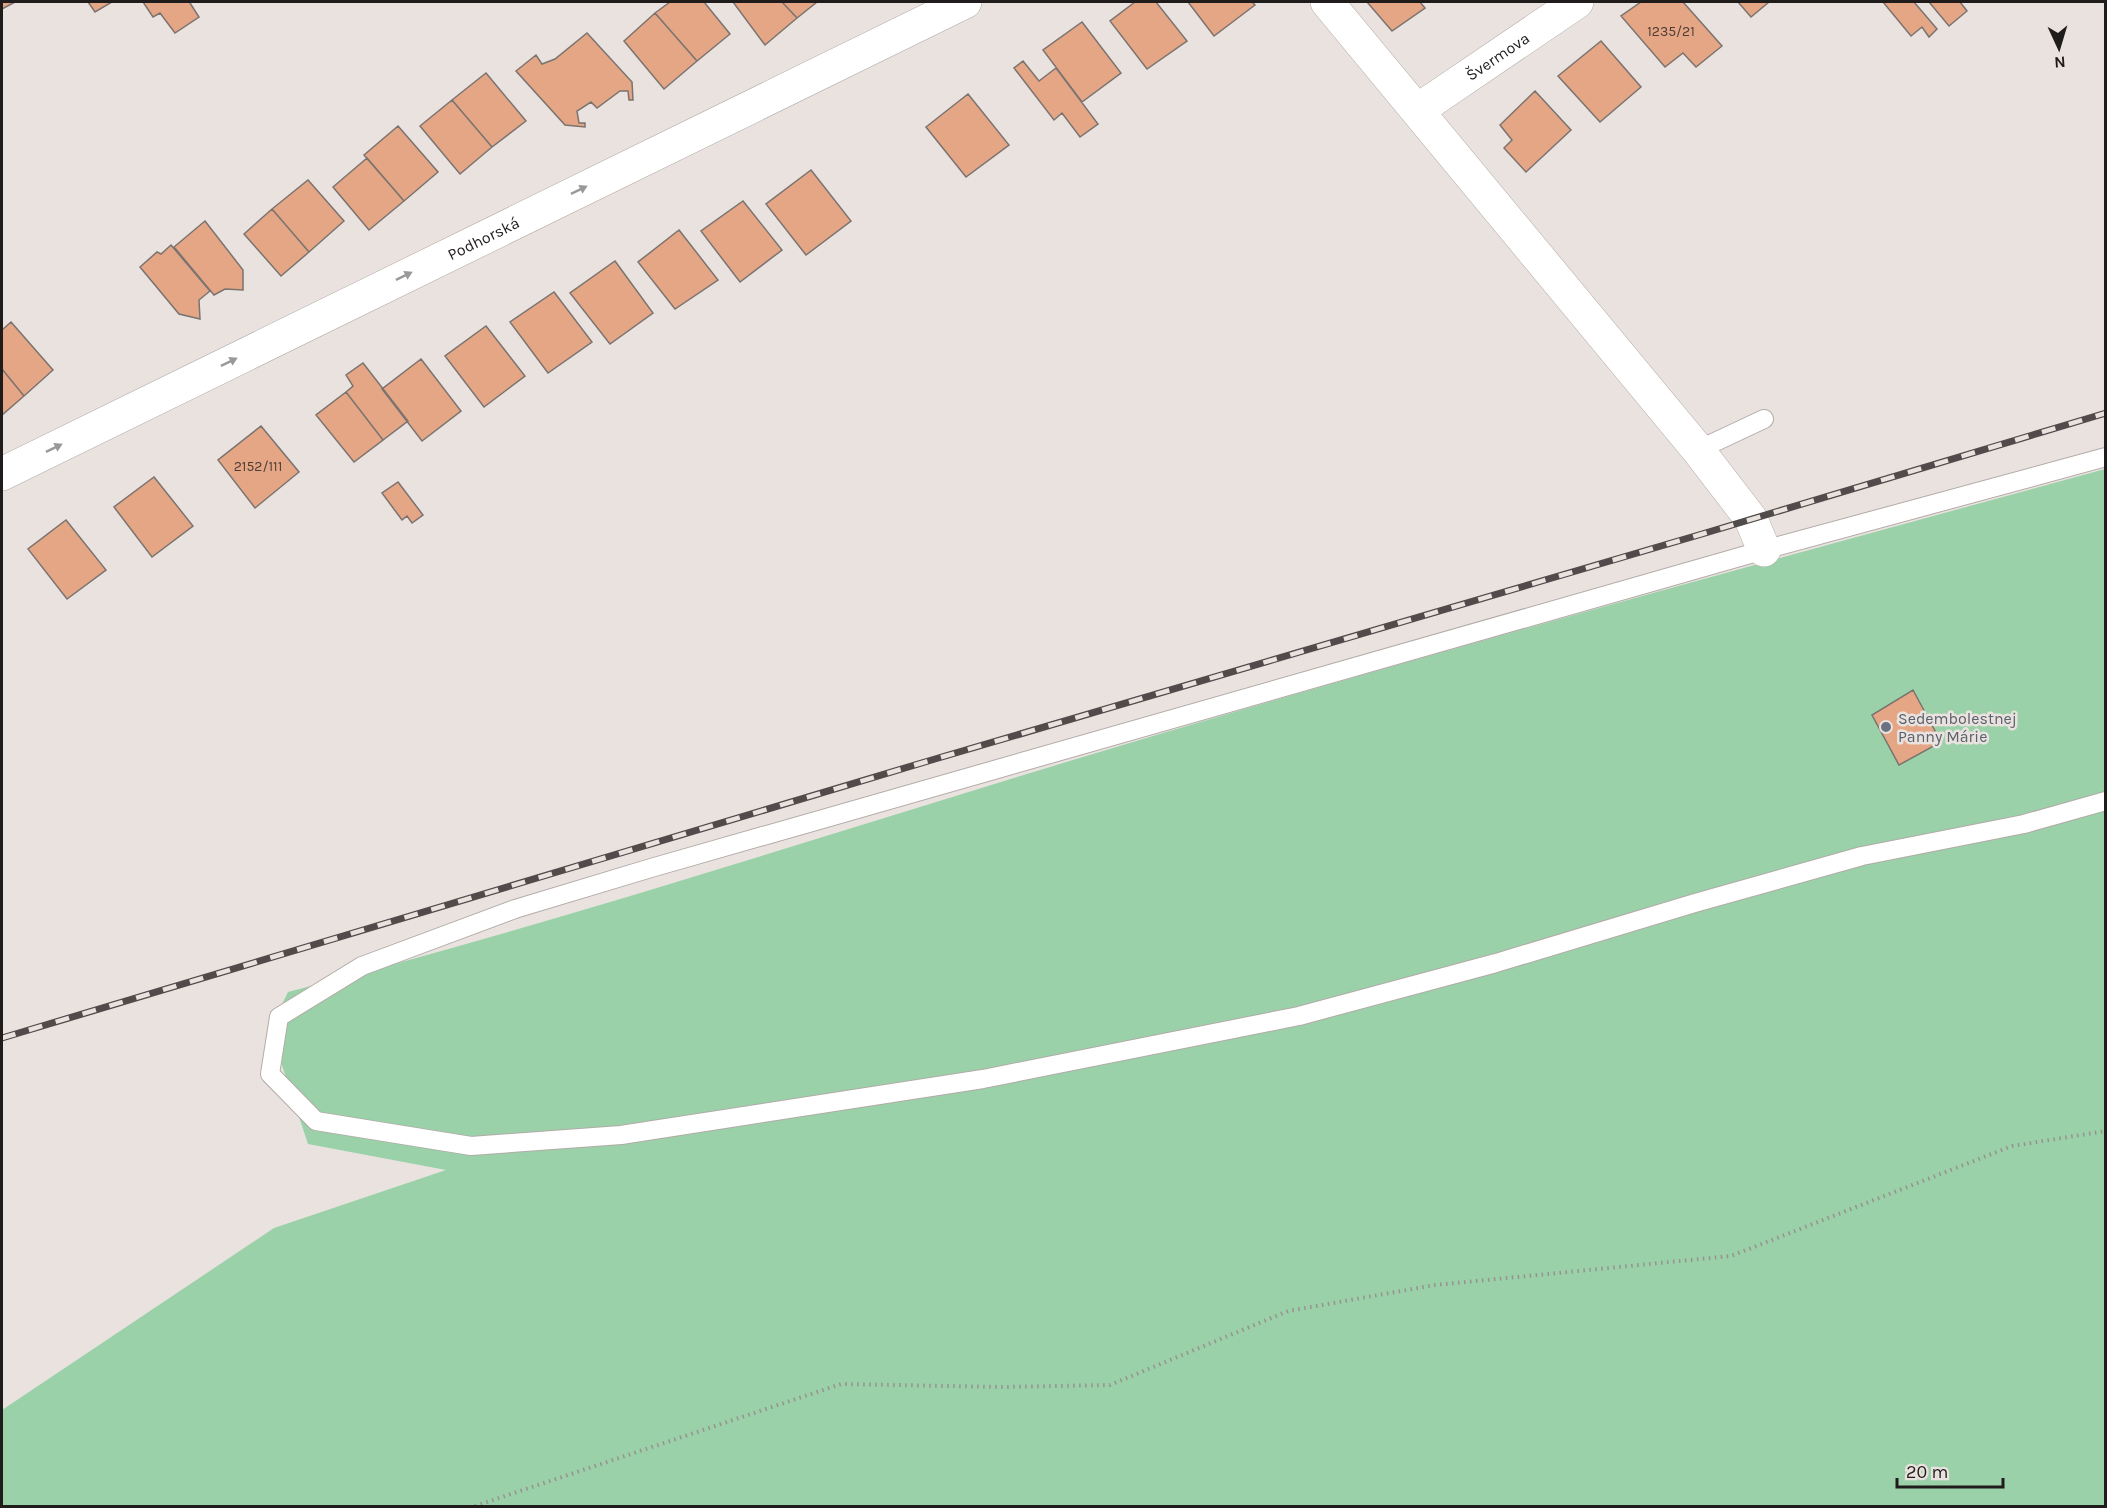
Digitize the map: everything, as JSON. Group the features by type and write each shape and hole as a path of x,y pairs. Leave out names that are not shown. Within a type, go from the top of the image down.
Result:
{"street":[{"name":"Podhorská","path":"2,474 964,2"},
{"path":"1328,2 1698,450 1751,519 1764,550"},
{"name":"Švermova","path":"1418,110 1577,2"}],"lane":[{"path":"1698,450 1764,419"},
{"path":"2106,457 1764,550 515,909 362,966 279,1017 270,1074 316,1121 471,1146 621,1135 983,1079 1299,1016 1496,963 1862,856 2024,824 2106,801"}],"path":[{"path":"475,1506 841,1384 1002,1387 1110,1385 1288,1311 1435,1285 1731,1256 2012,1146 2106,1131"}],"green space":[{"path":"2105,469 2105,1506 2,1506 2,1410 274,1228 446,1170 308,1144 270,1029 288,992 618,900 1163,733 1398,665"}],"building":[{"path":"2,2 15,2 2,9"},
{"path":"88,2 112,2 95,12"},
{"path":"143,2 192,2 190,3 199,17 175,33 160,13 153,17"},
{"path":"670,2 704,2 730,34 697,61 655,13"},
{"path":"733,2 782,2 797,18 765,45"},
{"path":"782,2 817,2 797,18"},
{"path":"1135,2 1156,2 1187,41 1147,69 1110,21"},
{"path":"1188,2 1252,2 1255,5 1214,36"},
{"path":"1367,2 1420,2 1425,8 1392,31"},
{"path":"1641,2 1683,2 1722,46 1696,67 1683,53 1665,67 1621,16"},
{"path":"1738,2 1769,2 1751,17"},
{"path":"1883,2 1914,2 1937,29 1929,37 1922,27 1911,36"},
{"path":"1929,2 1960,2 1967,11 1949,26"},
{"path":"655,13 697,61 664,89 624,41"},
{"path":"1082,22 1121,73 1082,102 1043,50"},
{"path":"587,33 632,82 633,100 629,100 628,91 620,91 597,108 591,102 577,111 579,123 585,123 585,127 565,125 516,71 536,55 542,64 555,59"},
{"path":"1601,41 1641,87 1600,122 1558,76"},
{"path":"1023,61 1039,81 1056,68 1098,124 1080,137 1062,113 1054,120 1014,68"},
{"path":"486,73 526,121 492,147 452,100"},
{"path":"1535,91 1571,130 1526,172 1504,148 1512,140 1500,125"},
{"path":"968,94 1009,145 966,177 926,127"},
{"path":"452,100 492,147 460,174 420,126"},
{"path":"398,126 438,172 404,201 364,155"},
{"path":"367,158 404,201 369,230 333,187"},
{"path":"811,170 851,221 806,255 766,204"},
{"path":"308,180 344,221 309,252 272,209"},
{"path":"743,201 782,250 740,282 701,231"},
{"path":"272,209 309,252 281,276 244,234"},
{"path":"205,221 243,270 243,290 225,289 214,295 174,247"},
{"path":"679,230 718,280 675,309 638,262"},
{"path":"171,245 210,291 199,300 200,319 179,314 140,267 157,252 161,254"},
{"path":"615,261 653,313 610,344 570,293"},
{"path":"554,292 592,342 548,373 510,322"},
{"path":"11,322 53,370 24,396 2,369 2,330"},
{"path":"486,326 525,376 484,407 445,356"},
{"path":"421,359 461,411 422,441 382,389"},
{"path":"363,363 408,421 383,440 346,392 353,386 346,375"},
{"path":"2,369 24,396 2,415"},
{"path":"346,392 383,440 354,462 316,415"},
{"path":"261,426 299,472 255,508 218,460"},
{"path":"154,477 193,526 152,557 114,507"},
{"path":"398,482 423,515 412,523 407,516 402,520 382,493"},
{"path":"66,520 106,570 67,599 28,549"},
{"name":"Sedembolestnej Panny Márie","path":"1913,690 1941,742 1899,765 1872,715"}],"railway":[{"path":"2,1038 2106,413"}],"place":[{"name":"Sedembolestnej Panny Márie","path":"1886,727"}]}
